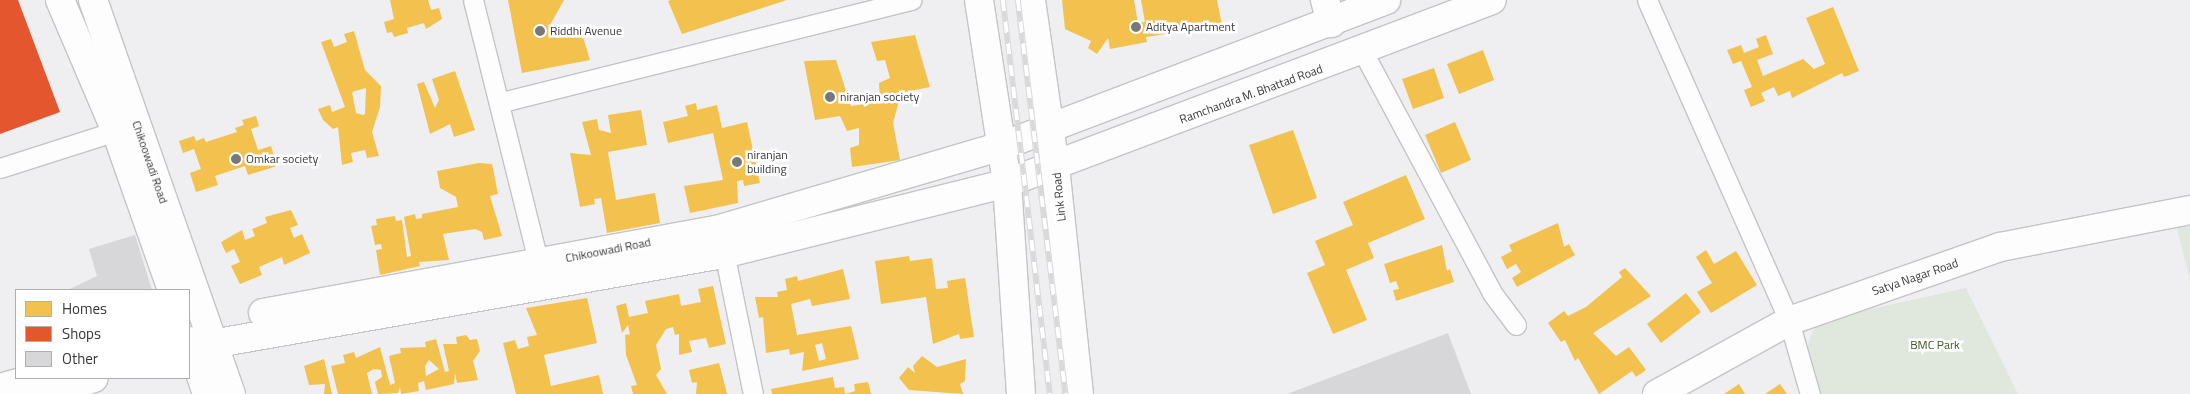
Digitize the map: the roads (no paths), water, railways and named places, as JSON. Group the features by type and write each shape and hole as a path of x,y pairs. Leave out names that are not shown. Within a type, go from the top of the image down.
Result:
{"street":[{"name":"Chikoowadi Road","path":"60,0 116,132 172,289"},
{"name":"Chikoowadi Road","path":"93,0 181,289"},
{"path":"473,0 502,102 541,273"},
{"path":"502,102 912,0"},
{"path":"979,0 1007,183 1021,394"},
{"name":"Link Road","path":"1031,0 1047,127 1056,166 1079,394"},
{"path":"1002,146 1328,12 1386,0"},
{"name":"Ramchandra M. Bhattad Road","path":"1007,183 1363,52 1492,0"},
{"path":"1648,0 1790,321 1810,394"},
{"path":"1363,52 1492,294 1516,325"},
{"path":"1087,112 1098,151"},
{"path":"0,168 116,132"},
{"name":"Chikoowadi Road","path":"721,242 1002,146"},
{"name":"Chikoowadi Road","path":"196,338 541,273 721,242 1007,183"},
{"name":"Satya Nagar Road","path":"1657,394 1790,321 2000,247 2190,210"},
{"path":"721,242 753,394"},
{"name":"Chikoowadi Road","path":"190,318 196,338 207,394"},
{"name":"Chikoowadi Road","path":"196,338 231,394"},
{"path":"0,388 31,379"},
{"path":"42,394 91,379"}],"railway":[{"path":"1003,0 1050,394"},
{"path":"1018,0 1066,394"}],"place":[{"name":"Aditya Apartment","path":"1136,27"},
{"name":"Riddhi Avenue","path":"540,31"},
{"name":"niranjan society","path":"830,97"},
{"name":"Omkar society","path":"236,159"},
{"name":"niranjan building","path":"737,162"}],"park label":[{"name":"BMC Park","path":"1935,345"}]}
